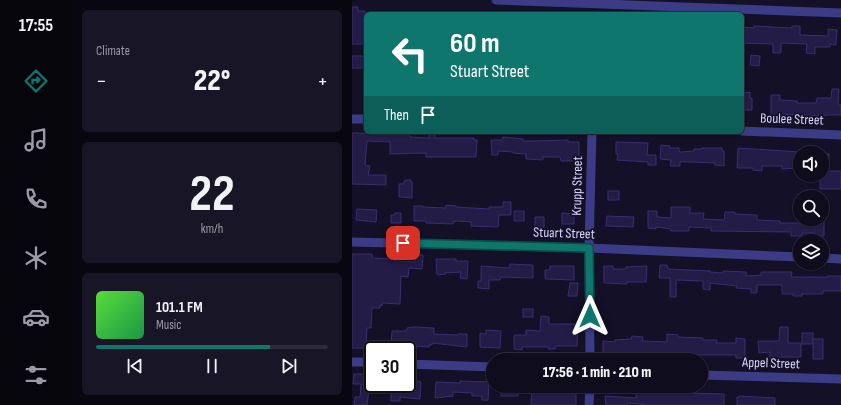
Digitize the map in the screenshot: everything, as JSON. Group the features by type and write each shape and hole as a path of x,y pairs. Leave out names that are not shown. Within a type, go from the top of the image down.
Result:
{"street":[{"path":"496,0 639,3 841,13"},
{"path":"352,119 364,119"},
{"name":"Boulee Street","path":"744,132 841,135"},
{"name":"Krupp Street","path":"590,353 589,248 592,134"},
{"name":"Stuart Street","path":"352,242 589,248 793,257"},
{"path":"829,258 841,259"},
{"path":"352,362 364,362"},
{"path":"416,364 486,367"},
{"name":"Appel Street","path":"708,375 841,379"},
{"path":"590,393 590,405"}],"building":[{"path":"352,7 358,7 358,11 365,11 364,44 352,44"},
{"path":"754,26 792,28 792,26 800,26 800,35 828,36 828,29 837,30 836,45 830,44 830,47 815,47 815,54 806,53 807,44 781,43 781,53 773,53 773,44 744,43 744,27 754,28"},
{"path":"751,55 760,56 759,66 750,65"},
{"path":"352,56 364,56 364,68 352,68"},
{"path":"832,89 839,89 838,105 841,105 841,115 771,115 771,95 780,95 780,100 797,101 797,103 816,103 817,98 831,98"},
{"path":"750,92 750,98 752,98 752,110 744,110 744,93"},
{"path":"352,133 410,134 410,137 429,138 429,134 435,134 435,138 474,138 474,140 477,140 476,157 426,157 426,153 390,154 390,142 367,141 365,165 370,166 368,175 386,175 386,185 352,184"},
{"path":"503,137 523,139 523,141 568,140 568,142 579,142 579,161 561,161 560,157 543,157 543,160 526,159 526,154 513,152 498,151 498,155 492,155 491,140 502,140"},
{"path":"616,142 648,143 647,155 656,155 656,165 648,165 648,162 617,160 618,154 616,154"},
{"path":"661,145 670,146 670,148 679,148 680,152 694,151 694,149 702,148 722,148 722,151 724,151 724,166 715,165 715,163 680,162 680,166 670,166 671,160 660,159"},
{"path":"738,148 793,152 793,168 782,169 782,166 762,166 762,171 753,170 753,168 737,168"},
{"path":"829,171 841,171 841,189 820,189 820,182 829,182"},
{"path":"405,180 411,180 412,182 412,198 399,197 399,184 403,184"},
{"path":"608,191 619,191 619,200 608,200"},
{"path":"503,202 511,202 511,215 499,215 498,227 471,226 471,222 456,221 453,222 453,224 414,221 414,206 446,208 446,205 489,209 489,207 503,207"},
{"path":"671,207 690,207 690,213 704,213 703,219 724,220 725,212 735,212 735,214 757,215 757,220 793,223 793,226 824,226 824,234 802,233 793,234 793,236 791,236 791,232 711,231 711,228 689,227 689,231 671,231 671,229 656,227 656,229 648,228 648,211 657,211 657,217 671,218"},
{"path":"357,209 377,210 376,222 356,220"},
{"path":"514,211 524,211 524,221 514,221"},
{"path":"395,213 401,213 401,223 391,223 391,215 395,215"},
{"path":"562,213 574,214 574,224 562,224"},
{"path":"607,216 634,217 633,227 606,226"},
{"path":"535,217 544,217 544,227 535,226"},
{"path":"352,254 372,254 372,258 415,262 415,255 423,255 422,269 409,268 408,277 401,276 400,304 383,303 382,306 380,305 380,308 372,308 371,328 367,328 366,341 364,341 364,348 352,348"},
{"path":"436,259 456,259 456,261 468,261 467,279 460,278 461,272 437,275"},
{"path":"510,264 533,265 533,278 501,277 500,280 489,280 489,289 478,288 478,281 481,281 481,266 510,268"},
{"path":"660,265 667,265 668,269 723,273 723,271 746,272 746,276 761,275 761,272 792,272 791,277 841,276 841,291 823,291 823,294 802,294 802,296 793,296 793,294 782,294 782,285 757,285 757,293 751,293 751,289 736,288 737,286 710,283 710,290 703,289 703,281 676,280 676,297 670,297 670,278 659,278"},
{"path":"550,266 574,266 574,280 545,279 545,270 550,270"},
{"path":"604,266 613,266 613,269 625,269 626,267 647,266 646,282 627,282 627,284 604,283"},
{"path":"570,283 578,283 577,296 568,296"},
{"path":"523,309 533,309 533,317 523,317"},
{"path":"541,316 549,317 549,324 578,324 577,346 556,346 555,349 548,349 549,347 522,347 522,350 514,349 514,335 526,335 526,330 540,331"},
{"path":"780,327 788,327 788,343 801,343 801,357 779,357 779,359 770,359 770,352 759,353 758,341 779,341"},
{"path":"407,328 434,328 434,334 467,334 467,347 432,343 429,347 416,346 416,341 391,341 392,331 406,331"},
{"path":"486,330 501,331 500,348 480,347 480,333 486,334"},
{"path":"802,333 813,333 813,344 802,344"},
{"path":"667,334 678,335 678,337 703,338 703,340 717,340 716,343 736,343 736,338 745,339 745,358 736,358 736,355 708,355 708,353 603,353 603,341 615,342 615,340 631,339 632,336 643,337 642,341 667,342"},
{"path":"813,339 823,339 823,359 813,359"},
{"path":"354,374 364,374 364,393 369,393 367,405 354,405 355,397 360,397 361,384 353,384"},
{"path":"416,381 421,382 420,399 400,397 400,401 391,401 391,393 416,393"},
{"path":"460,381 486,382 486,393 488,393 488,400 482,400 482,396 472,396 472,393 453,392 453,396 435,398 436,382 460,383"},
{"path":"501,393 518,393 518,396 501,396"},
{"path":"532,393 576,393 576,405 531,405"},
{"path":"636,393 724,394 724,405 648,405 627,403 627,405 606,405 605,396 636,398"},
{"path":"737,397 775,398 775,405 737,405"}],"route":[{"path":"403,243 589,248 590,316"}]}
